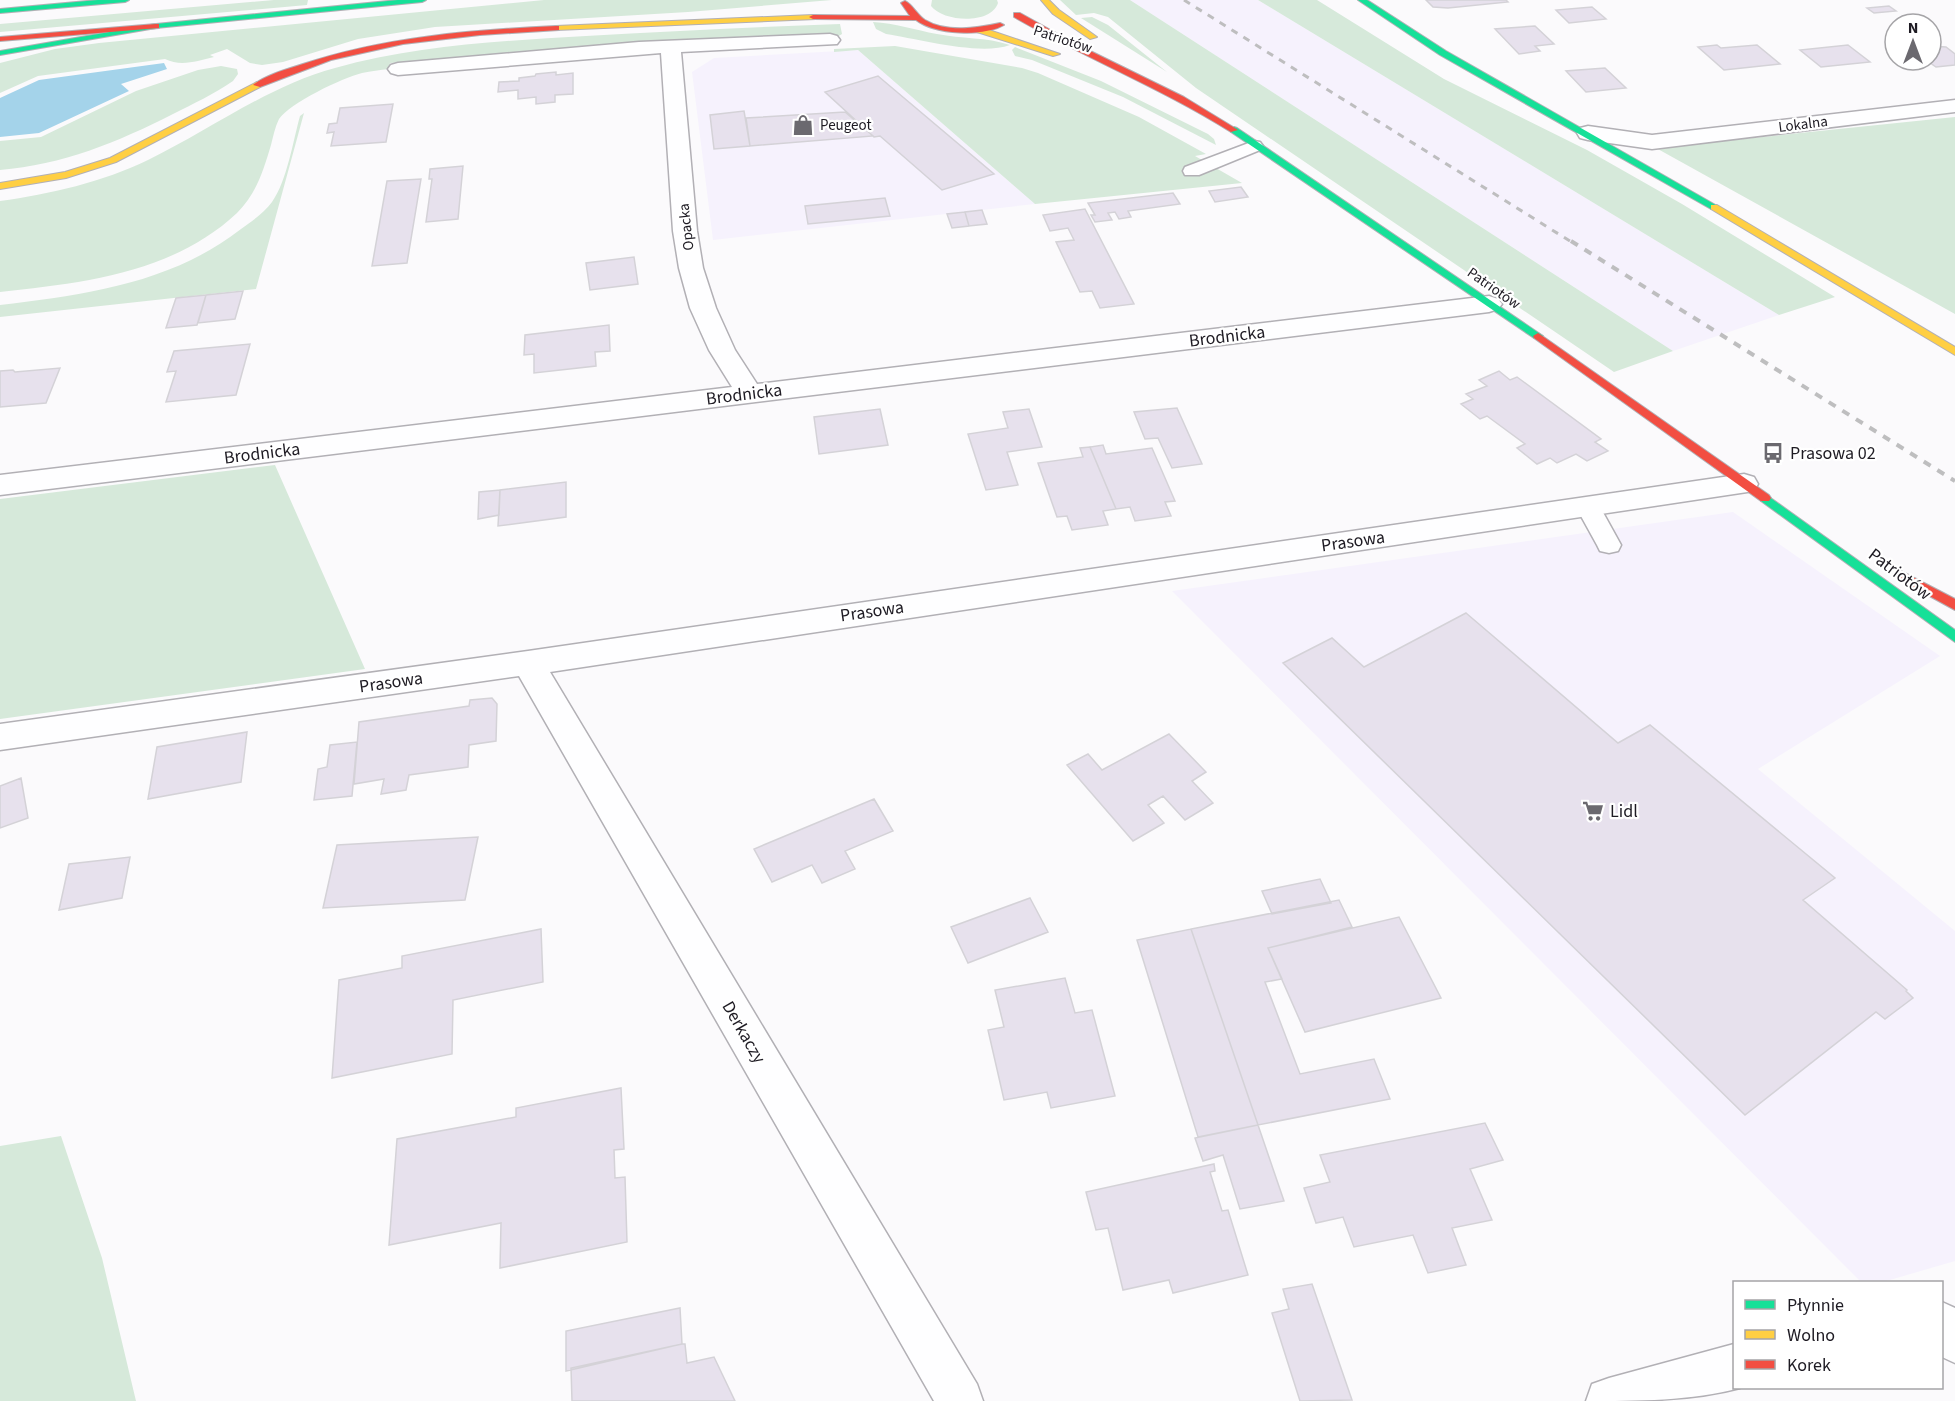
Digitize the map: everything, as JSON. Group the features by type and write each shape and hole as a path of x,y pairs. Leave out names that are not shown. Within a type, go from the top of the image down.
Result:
{"main road":[{"path":"0,11 126,0"},
{"path":"0,39 422,0"},
{"path":"905,0 908,13 916,18 945,29 980,30 1005,24 1017,15 1016,0"},
{"path":"1046,0 1068,21 1170,92"},
{"path":"1362,0 1443,53 1663,176 1955,352"},
{"path":"1381,0 1416,34"},
{"path":"0,186 33,182 80,171 127,154 268,80 348,53 420,38 847,3"},
{"path":"1346,5 1416,34"},
{"name":"Patriotów","path":"1017,15 1044,32 1170,92 1210,114 1489,304 1795,519 1955,637"},
{"path":"536,29 779,20 916,18"},
{"path":"0,53 156,26"},
{"name":"Patriotów","path":"980,30 1170,92"},
{"name":"Patriotów","path":"1795,519 1955,605"}],"street":[{"path":"398,69 671,47 830,40"},
{"name":"Opacka","path":"671,47 685,231 691,268 703,308 717,339 749,393"},
{"name":"Lokalna","path":"1588,133 1652,142 1955,106"},
{"path":"1652,142 1650,149 1652,160 1663,176"},
{"name":"Brodnicka","path":"0,485 1489,304"},
{"name":"Prasowa","path":"0,737 528,663 1744,484"},
{"name":"Derkaczy","path":"528,663 960,1401"},
{"path":"1943,1327 1955,1340"},
{"path":"1610,1401 1733,1367"}],"lane":[{"path":"1192,171 1254,146"},
{"path":"1588,507 1609,545"}],"shaded area":[{"path":"1130,0 1258,0 1779,315 1673,351"},
{"path":"858,50 1035,204 713,240 692,72 714,58"},
{"path":"1733,512 1940,656 1758,769 1955,931 1955,1261 1886,1281 1860,1281 1172,591"}],"green space":[{"path":"274,0 308,0 307,5 0,32 0,24"},
{"path":"544,0 832,0 688,12 435,27 358,39 283,62 262,65 250,63 227,49 210,55 214,57 189,62 177,63 165,59 38,76 0,93 0,63 55,49"},
{"path":"932,0 997,0 998,3 994,10 986,15 966,19 937,11 931,6"},
{"path":"1060,0 1130,0 1673,351 1614,372 1196,88 1108,17 1094,13 1076,15"},
{"path":"1258,0 1317,0 1444,79 1587,150 1682,204 1835,297 1779,315"},
{"path":"1092,17 1108,25 1167,72 1081,18"},
{"path":"873,22 1010,45 983,49 949,46 886,34 876,29"},
{"path":"840,24 842,34 837,37 827,37 824,34 617,44 390,63 389,69 362,73 330,86 285,113 279,119 262,173 250,198 237,213 212,233 185,249 126,272 95,279 0,292 0,201 76,186 131,168 263,97 310,76 335,68 397,54 491,42"},
{"path":"895,46 1022,68 1038,73 1139,117 1206,154 1195,156 1242,183 1035,204 858,50 834,52 834,49"},
{"path":"1015,47 1101,81 1208,134 1214,139 1216,145 1123,97 1032,60 1015,56 1012,50"},
{"path":"221,66 237,69 238,74 233,81 203,99 152,124 89,151 45,163 0,170 0,141 41,137 136,91 198,70"},
{"path":"304,113 256,289 0,317 0,305 95,291 126,284 186,262 214,247 253,220 272,202 282,183 300,116"},
{"path":"1955,117 1955,314 1656,148"},
{"path":"275,465 365,669 0,719 0,499"},
{"path":"61,1136 102,1258 136,1401 0,1401 0,1146"}],"water":[{"path":"164,63 167,69 121,84 129,91 39,133 0,137 0,98 39,80"}],"building":[{"path":"1426,0 1506,0 1508,2 1448,8 1433,7"},
{"path":"1889,6 1896,11 1874,13 1867,8"},
{"path":"1592,7 1606,19 1569,23 1556,10"},
{"path":"1535,26 1554,44 1535,46 1540,51 1519,54 1495,29"},
{"path":"1717,45 1721,48 1757,45 1780,64 1724,70 1698,47"},
{"path":"1848,45 1870,62 1821,67 1800,50"},
{"path":"1943,47 1955,54 1955,65 1943,66"},
{"path":"1605,68 1626,88 1586,92 1566,71"},
{"path":"556,72 556,75 573,73 573,94 555,95 555,102 536,104 536,97 518,99 518,90 498,92 499,82 519,81 519,78"},
{"path":"878,76 994,174 942,190 880,136 874,137 825,92"},
{"path":"393,104 386,142 331,146 334,132 327,133 329,124 337,123 340,108"},
{"path":"744,111 750,146 714,149 710,115"},
{"path":"845,112 873,136 750,146 746,118"},
{"path":"463,166 458,219 426,222 432,179 429,179 430,169"},
{"path":"421,179 407,263 372,266 387,181"},
{"path":"1241,187 1248,197 1215,202 1209,191"},
{"path":"1173,193 1180,204 1128,211 1131,217 1119,219 1115,212 1108,213 1112,220 1095,222 1091,215 1095,215 1088,203"},
{"path":"885,198 890,216 808,224 805,206"},
{"path":"1085,209 1134,304 1100,308 1092,291 1080,292 1056,242 1074,240 1068,228 1050,231 1043,215"},
{"path":"982,210 987,224 969,226 965,212"},
{"path":"965,212 969,226 952,228 947,214"},
{"path":"634,257 638,284 590,290 586,263"},
{"path":"243,291 235,319 198,323 206,295"},
{"path":"206,295 197,325 166,328 176,298"},
{"path":"609,325 610,351 595,352 596,366 534,373 534,354 524,355 525,335"},
{"path":"250,344 236,395 166,402 176,371 167,372 174,351"},
{"path":"60,368 46,403 0,407 0,371"},
{"path":"1499,371 1510,380 1517,377 1601,439 1595,442 1608,451 1587,461 1576,454 1557,463 1550,458 1537,464 1517,448 1525,444 1487,416 1480,419 1461,404 1473,399 1466,394 1487,386 1479,380"},
{"path":"1177,408 1202,464 1172,468 1158,438 1145,439 1134,412"},
{"path":"880,409 888,445 819,454 814,417"},
{"path":"1029,409 1042,447 1007,452 1018,485 986,490 968,434 1008,428 1003,412"},
{"path":"1103,445 1106,454 1152,448 1175,501 1165,502 1171,516 1135,521 1130,507 1116,509 1090,447"},
{"path":"1090,447 1116,509 1103,511 1108,525 1072,530 1067,516 1057,517 1038,463 1083,457 1080,448"},
{"path":"566,482 566,517 498,526 500,490"},
{"path":"500,490 499,515 478,519 479,492"},
{"name":"Lidl","path":"1466,613 1618,743 1650,725 1835,878 1803,900 1907,990 1913,998 1885,1019 1876,1012 1745,1115 1283,663 1332,638 1364,667"},
{"path":"492,698 497,704 496,741 469,745 468,767 409,775 406,790 381,794 384,779 354,784 359,722 469,706 470,700"},
{"path":"247,732 241,782 148,799 157,747"},
{"path":"1169,734 1206,772 1192,781 1213,803 1185,820 1163,796 1148,805 1164,823 1133,841 1067,765 1088,754 1102,770"},
{"path":"357,742 352,796 314,800 318,769 327,767 330,745"},
{"path":"21,778 28,818 0,828 0,786"},
{"path":"874,799 893,831 845,851 855,869 822,883 812,865 772,882 754,849"},
{"path":"478,837 465,900 323,908 337,845"},
{"path":"130,857 122,898 59,910 69,864"},
{"path":"1320,879 1331,903 1272,914 1262,891"},
{"path":"1030,898 1048,932 968,963 951,927"},
{"path":"1339,900 1352,927 1268,948 1282,979 1265,982 1300,1074 1374,1059 1390,1099 1258,1125 1191,929"},
{"path":"1399,917 1441,998 1305,1032 1268,948"},
{"path":"541,929 543,982 453,1000 452,1054 332,1078 339,980 402,968 402,956"},
{"path":"1191,929 1258,1125 1198,1137 1137,940"},
{"path":"1065,978 1075,1013 1092,1010 1115,1096 1051,1108 1047,1092 1004,1100 988,1030 1004,1027 995,990"},
{"path":"621,1088 624,1149 614,1150 615,1178 625,1177 627,1242 500,1268 501,1223 389,1245 397,1139 516,1117 516,1108"},
{"path":"1485,1123 1503,1160 1470,1169 1492,1220 1452,1228 1466,1265 1428,1273 1413,1235 1354,1247 1343,1217 1316,1223 1304,1188 1330,1182 1320,1155"},
{"path":"1258,1125 1284,1201 1240,1209 1223,1155 1203,1161 1195,1138"},
{"path":"1214,1164 1215,1171 1210,1172 1222,1211 1228,1210 1248,1275 1173,1293 1169,1280 1123,1290 1108,1228 1096,1230 1086,1192"},
{"path":"1312,1284 1352,1400 1300,1401 1272,1313 1289,1309 1283,1289"},
{"path":"680,1308 682,1344 566,1371 566,1331"},
{"path":"685,1344 687,1363 714,1357 735,1401 572,1401 571,1368"}],"railway":[{"path":"1184,0 1573,243"},
{"path":"1571,241 1955,481"}],"traffic: fast":[{"path":"0,11 125,0"},
{"path":"0,53 156,26 422,0"},
{"path":"1362,0 1443,53 1714,207"},
{"path":"1234,130 1538,336"},
{"path":"1765,498 1955,637"}],"traffic: slow":[{"path":"1045,0 1056,12 1093,37"},
{"path":"556,28 813,17"},
{"path":"980,30 1056,54"},
{"path":"0,186 66,175 113,160 257,85"},
{"path":"1714,207 1955,352"}],"traffic: jam":[{"path":"905,3 912,14 934,27 974,30 1000,25"},
{"path":"1017,15 1071,45 1181,99 1234,130"},
{"path":"813,17 916,18"},
{"path":"0,39 156,26"},
{"path":"257,85 292,70 365,49 441,37 556,28"},
{"path":"1538,336 1765,498"},
{"path":"1899,574 1955,605"}],"place":[{"name":"Peugeot","path":"803,125"},
{"name":"Prasowa 02","path":"1773,453"},
{"name":"Lidl","path":"1593,811"}]}
